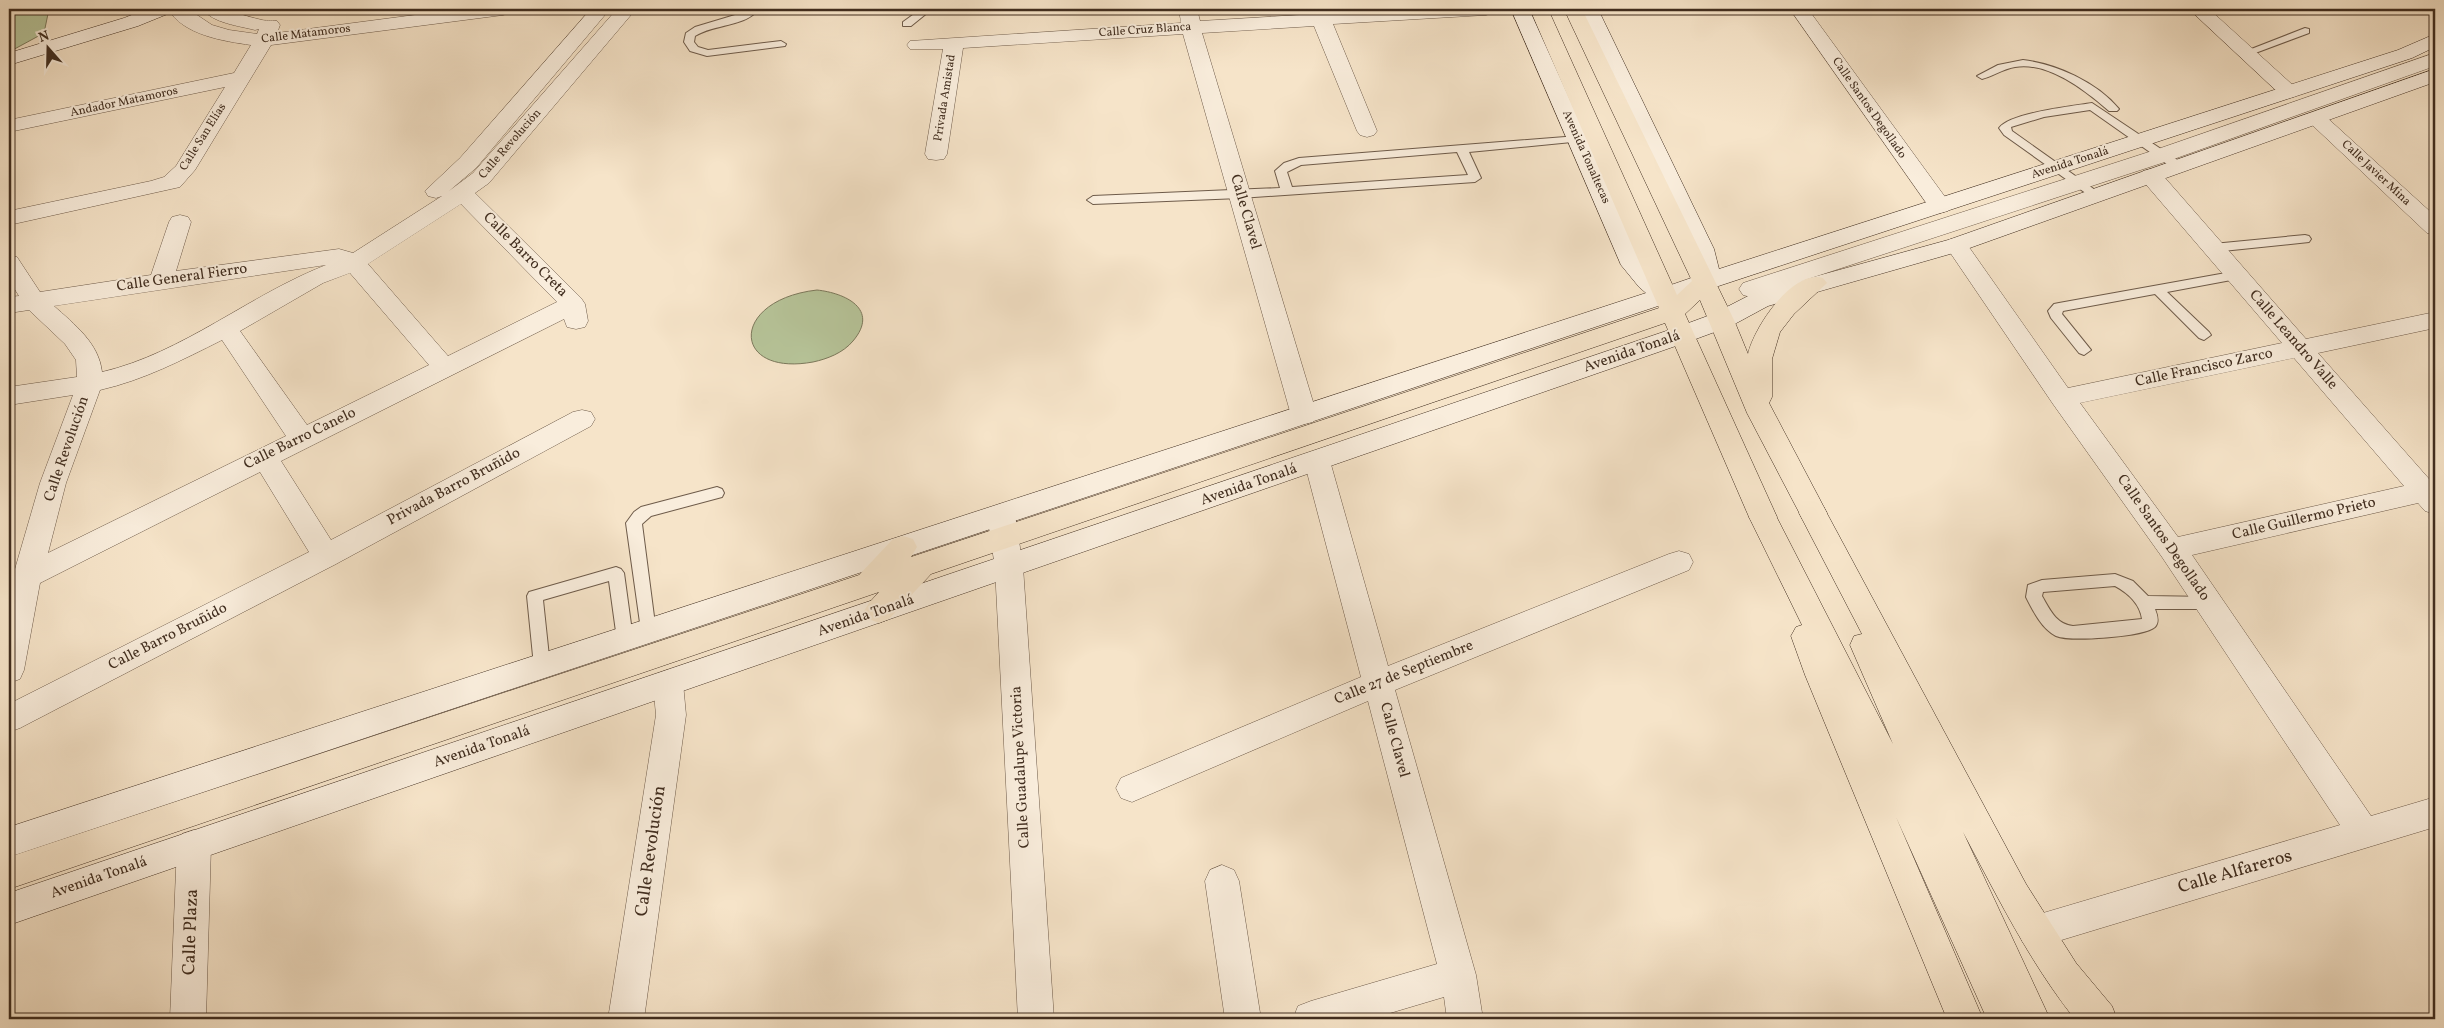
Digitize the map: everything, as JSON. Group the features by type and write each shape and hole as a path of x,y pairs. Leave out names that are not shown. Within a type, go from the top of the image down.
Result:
{"main road":[{"name":"Avenida Tonaltecas","path":"1539,9 1763,517"},
{"path":"1572,9 1722,320 1760,413 2035,931 2087,1007 2099,1019"},
{"name":"Avenida Tonalá","path":"9,872 865,585 912,557 1005,540 1674,314 1704,283"},
{"path":"1760,413 1757,370 1765,336 1781,311 1814,283"},
{"path":"1814,513 1845,598 2004,962 2032,1019"},
{"path":"1763,517 1820,675 1965,1019"},
{"path":"1763,517 1927,845 2005,1019"},
{"path":"879,611 912,557"}],"street":[{"path":"9,59 131,22 163,9"},
{"name":"Calle Matamoros","path":"177,9 181,14 208,30 240,39 403,9"},
{"name":"Calle Matamoros","path":"212,9 226,16 251,24 267,33 503,9"},
{"name":"Calle Revolución","path":"347,259 420,204 468,163 601,9"},
{"name":"Calle Revolución","path":"10,653 18,578 90,384 123,376 151,365 226,328 463,193 481,178 627,9"},
{"name":"Calle Cruz Blanca","path":"917,44 954,43 1189,18 1321,19 1486,9"},
{"name":"Avenida Tonaltecas","path":"1520,9 1633,265 1674,314"},
{"path":"1589,9 1703,250 1708,266 1704,283"},
{"name":"Calle Santos Degollado","path":"1799,9 1940,206"},
{"path":"2198,9 2289,92"},
{"name":"Calle Clavel","path":"1189,18 1304,415"},
{"path":"1321,19 1367,131"},
{"name":"Calle San Elías","path":"9,218 155,188 172,182 184,170 267,33"},
{"name":"Avenida Tonalá","path":"1704,283 2057,168 2137,136 2289,92 2405,54 2435,40"},
{"name":"Privada Amistad","path":"936,154 954,43"},
{"path":"1751,289 2076,182 2171,160 2435,58"},
{"name":"Avenida Tonalá","path":"9,909 879,611 1005,540 1304,415 1674,314 1722,320 1760,300 1814,283 1956,245 2151,176 2171,160 2316,118 2435,75"},
{"name":"Andador Matamoros","path":"9,126 239,78"},
{"name":"Calle Javier Mina","path":"2316,118 2435,228"},
{"name":"Calle Leandro Valle","path":"2151,176 2299,347 2432,495"},
{"name":"Calle Barro Creta","path":"463,193 574,314"},
{"path":"161,281 180,222"},
{"name":"Calle Santos Degollado","path":"1956,245 2062,398 2172,549 2365,834"},
{"path":"347,259 446,368"},
{"name":"Calle General Fierro","path":"9,305 161,281 347,259"},
{"path":"9,262 34,301 74,338 88,360 90,384 9,396"},
{"name":"Calle Barro Canelo","path":"18,578 446,368 574,314"},
{"name":"Avenida Tonalá","path":"1005,540 1317,462 1674,314"},
{"name":"Calle Francisco Zarco","path":"2062,398 2435,320"},
{"path":"226,328 302,439"},
{"name":"Privada Barro Bruñido","path":"326,556 582,419"},
{"path":"264,456 326,556"},
{"name":"Calle Clavel","path":"1317,462 1458,975 1465,1019"},
{"name":"Calle Guillermo Prieto","path":"2172,549 2432,495"},
{"name":"Calle Guadalupe Victoria","path":"1005,540 1036,1019"},
{"name":"Calle Barro Bruñido","path":"9,719 326,556"},
{"name":"Avenida Tonalá","path":"9,842 636,635 912,557"},
{"name":"Calle 27 de Septiembre","path":"1132,788 1378,683 1679,562"},
{"name":"Calle Revolución","path":"626,1019 671,715 668,683"},
{"name":"Calle Alfareros","path":"2035,931 2435,812"},
{"name":"Calle Plaza","path":"188,1019 194,845"},
{"path":"1222,881 1243,1019"},
{"path":"1311,1019 1458,975"}],"lane":[{"path":"754,9 749,14 741,17 698,29 690,35 689,42 694,49 707,53 781,44"},
{"path":"907,24 926,9"},
{"path":"2246,52 2306,31"},
{"path":"1982,76 2004,66 2022,63 2043,66 2078,83 2106,102 2125,119 2137,136"},
{"path":"2094,195 2008,133 2005,128 2007,125 2042,114 2092,106 2171,160"},
{"path":"1287,191 1281,171 1299,162 1578,140"},
{"path":"1093,200 1240,194 1475,178 1462,150"},
{"path":"2213,248 2305,239"},
{"path":"2084,350 2054,310 2059,307 2237,275"},
{"path":"2157,289 2204,335"},
{"path":"636,635 634,522 646,511 717,493"},
{"path":"542,666 535,596 616,573 636,635"},
{"path":"2115,580 2125,582 2133,588 2142,602 2150,616 2150,622 2142,626 2073,633 2061,631 2050,624 2034,597 2034,589 2042,586 2115,580"},
{"path":"2142,602 2209,603"}],"green space":[{"path":"9,9 49,9 44,33 9,52"},
{"path":"817,290 848,299 861,312 863,320 860,330 849,345 834,355 818,361 786,364 767,358 755,348 751,335 755,321 768,308 788,297"}]}
